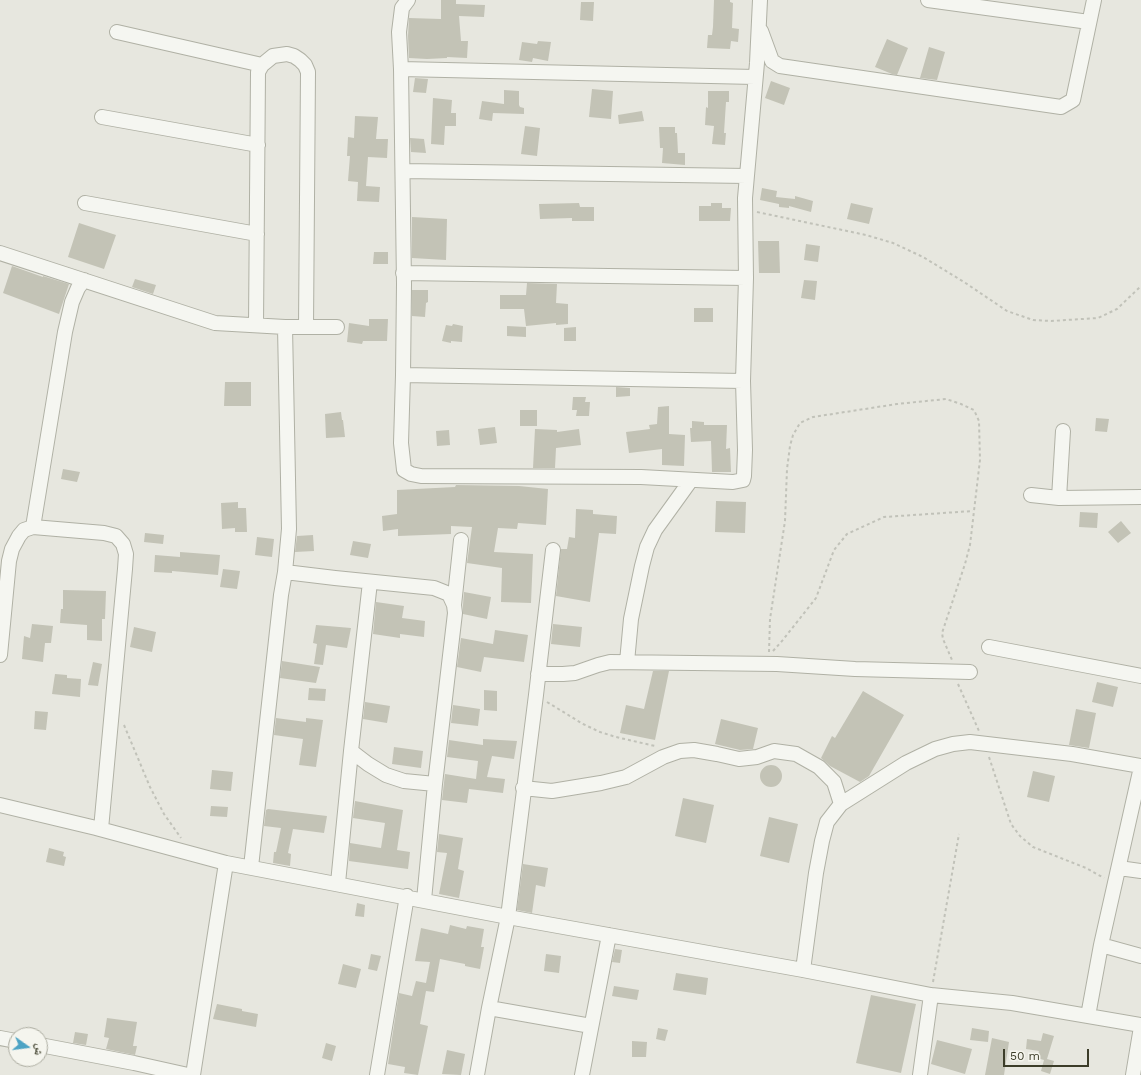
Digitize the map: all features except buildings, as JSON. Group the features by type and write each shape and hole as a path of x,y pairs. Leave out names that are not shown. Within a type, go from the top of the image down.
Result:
{"street":[{"path":"408,0 402,8 399,32 403,171 403,375 401,443 404,470 411,474 430,477 634,477 733,482 743,480 744,476 745,450 743,381 746,278 745,198 760,0"},
{"path":"928,0 1089,22"},
{"path":"759,27 772,61 780,66 1061,107 1073,100 1094,0"},
{"path":"117,32 262,65"},
{"path":"256,325 258,72 262,65 273,56 287,54 300,60 305,65 308,72 306,326"},
{"path":"401,69 755,77"},
{"path":"102,117 258,145"},
{"path":"403,171 747,176"},
{"path":"85,203 257,234"},
{"path":"0,253 215,324 337,327"},
{"path":"403,273 746,278"},
{"path":"33,527 65,332 72,302 78,288 84,280"},
{"path":"251,867 279,611 290,529 285,326"},
{"path":"403,375 743,381"},
{"path":"1059,498 1063,431"},
{"path":"627,662 631,619 647,546 655,530 691,480"},
{"path":"1030,495 1059,498 1141,498"},
{"path":"0,656 3,579 12,550 19,536 24,530 33,527 104,533 116,536 123,544 126,554 101,830"},
{"path":"424,900 435,784 454,620 454,605 461,540"},
{"path":"477,1075 508,916 553,550"},
{"path":"285,572 434,588 449,594 454,605"},
{"path":"338,883 370,582"},
{"path":"989,647 1141,676"},
{"path":"538,674 575,673 610,662 777,664 908,671 970,672"},
{"path":"803,970 816,873 822,841 828,822 841,804 866,790 906,763 934,749 958,743 970,742 1072,754 1141,767 1101,945 1088,1016"},
{"path":"523,788 552,791 620,779 663,757 680,751 694,750 718,754 739,760 757,757 774,751 796,754 819,767 834,782 841,804"},
{"path":"351,751 386,775 404,781 435,784"},
{"path":"0,805 226,863 803,970 931,996 1012,1004 1141,1026 1133,1075"},
{"path":"193,1075 226,863"},
{"path":"1119,868 1141,871"},
{"path":"378,1075 407,896"},
{"path":"582,1075 609,935"},
{"path":"1101,945 1141,956"},
{"path":"920,1075 931,996"},
{"path":"489,1008 591,1026"},
{"path":"48,1048 132,1069 188,1075"}],"path":[{"path":"756,211 866,235 893,243 923,257 1007,311 1032,320 1051,321 1098,318 1117,310 1141,286"},
{"path":"973,511 884,517 847,534 834,550 816,598 769,655 770,619 785,521 787,469 790,446 793,435 800,423 813,417 897,404 946,399 974,410 979,421 980,460 970,545 942,633 943,639 951,656 954,671 961,690 985,744 1011,824 1020,836 1033,847 1086,868 1100,875 1115,886"},
{"path":"536,695 583,724 600,732 616,738 658,747"},
{"path":"121,718 150,787 164,814 193,854"},
{"path":"931,996 959,834"}]}
